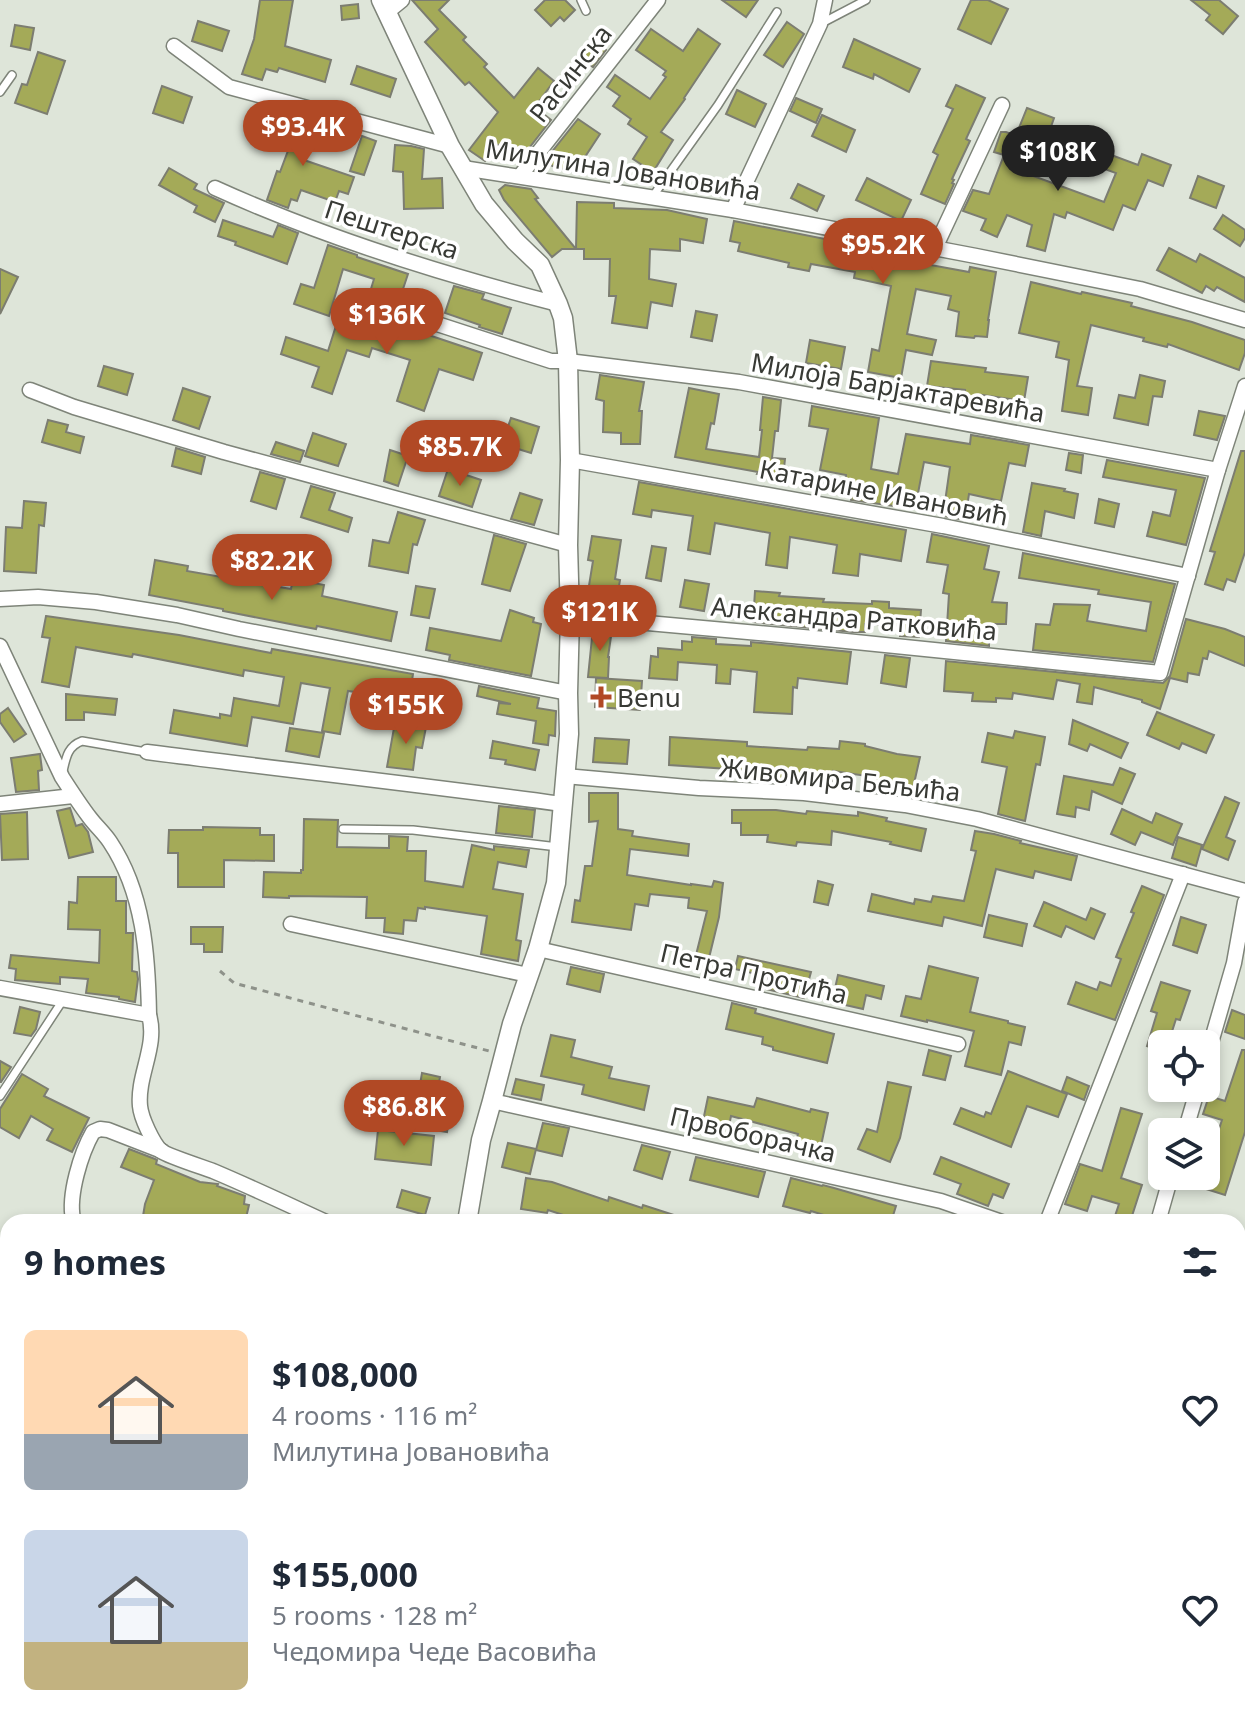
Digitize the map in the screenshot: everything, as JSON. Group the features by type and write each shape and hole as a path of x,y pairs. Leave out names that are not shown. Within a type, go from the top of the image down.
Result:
{"street":[{"path":"402,0 383,6 450,146 484,204 540,265 563,318 568,361 569,734 556,883 481,1140 470,1214"},
{"name":"Расинска","path":"520,176 658,0"},
{"path":"733,210 820,24 825,0"},
{"path":"174,46 229,87 450,146"},
{"path":"935,248 1002,105"},
{"name":"Милутина Јовановића","path":"463,168 733,210 935,248 1140,289 1245,320"},
{"name":"Пештерска","path":"215,188 270,213 348,241 558,304"},
{"name":"Милоја Барјактаревића","path":"354,297 551,361 739,382 1218,470"},
{"path":"1188,576 1245,386"},
{"path":"30,390 74,407 224,452 568,545"},
{"name":"Катарине Ивановић","path":"570,460 898,518 1188,576"},
{"name":"Александра Ратковића","path":"570,616 1160,673 1188,576"},
{"path":"0,599 38,597 96,602 177,615 568,693"},
{"path":"0,646 62,777 73,796 110,842 125,870 138,907 148,962 152,1025 152,1040 142,1072 140,1105 149,1133 162,1151"},
{"path":"147,752 562,804"},
{"name":"Живомира Бељића","path":"565,776 699,788 804,793 905,805 977,819 1245,891"},
{"path":"0,804 73,796"},
{"path":"1050,1214 1183,874"},
{"path":"1215,1030 1234,963 1245,902"},
{"path":"291,924 528,975"},
{"name":"Петра Протића","path":"538,949 958,1044"},
{"path":"0,988 149,1015"},
{"name":"Првоборачка","path":"492,1101 941,1201 979,1214"},
{"path":"72,1214 80,1161 93,1132 100,1129 211,1171 308,1214"},
{"path":"1160,1214 1167,1190"}],"lane":[{"path":"581,0 586,11"},
{"path":"820,24 866,0"},
{"path":"653,197 718,105 777,12"},
{"path":"0,92 12,75"},
{"path":"62,777 68,751 82,741 147,752"},
{"path":"343,829 413,830 558,847"},
{"path":"0,1096 63,1000"}],"path":[{"path":"220,971 234,983 504,1055"}],"building":[{"path":"260,0 293,0 285,46 331,60 325,82 279,68 277,72 266,69 262,80 242,74 254,39"},
{"path":"412,0 449,0 439,10 466,37 463,40 487,64 484,67 514,98 538,68 554,81 535,107 551,120 522,157 510,154 498,145 485,161 469,150 498,112 469,82 465,85 425,42 438,29"},
{"path":"545,0 565,0 575,10 564,21 560,17 551,26 535,10"},
{"path":"722,0 758,0 746,17"},
{"path":"971,0 988,0 1008,9 991,44 958,29"},
{"path":"1191,0 1219,0 1238,16 1223,34 1206,20 1210,15"},
{"path":"358,4 359,18 342,20 341,6"},
{"path":"198,21 229,31 222,51 192,41"},
{"path":"787,22 804,34 783,67 764,55"},
{"path":"15,25 34,28 30,50 11,46"},
{"path":"651,29 683,51 698,29 720,44 661,132 673,140 653,172 633,159 647,137 628,124 631,119 613,106 620,96 607,87 615,75 650,99 666,77 663,75 666,71 636,50"},
{"path":"592,38 606,50 593,67 578,56"},
{"path":"854,39 920,69 909,92 874,74 873,79 843,67"},
{"path":"38,52 65,61 47,114 15,103 22,84 27,85"},
{"path":"357,66 396,79 390,97 351,84"},
{"path":"956,85 985,98 966,139 970,141 952,179 954,184 945,204 921,194 938,155 933,152 953,109 946,106"},
{"path":"162,86 192,97 183,123 153,113"},
{"path":"737,90 766,104 755,127 726,114"},
{"path":"796,98 822,109 816,123 790,111"},
{"path":"1027,108 1054,118 1047,138 1019,128"},
{"path":"276,110 304,118 301,127 310,130 301,159 354,177 348,194 339,191 335,202 301,190 297,201 291,199 288,208 267,200 292,140 277,135 280,128 271,125"},
{"path":"822,115 855,130 846,152 812,136"},
{"path":"578,119 600,134 583,160 579,174 543,163"},
{"path":"1001,132 1028,140 1017,170 1104,202 1116,173 1085,162 1090,147 1138,165 1142,154 1171,165 1163,186 1148,180 1135,210 1123,205 1113,230 1067,212 1065,218 1054,214 1045,251 1027,246 1032,225 1007,215 997,237 981,230 986,219 963,211 973,190 989,194 1004,155 994,152"},
{"path":"362,136 376,141 364,175 350,171"},
{"path":"395,145 424,149 422,179 442,178 443,208 404,209 403,172 393,171"},
{"path":"169,168 197,184 194,189 224,203 215,222 194,212 197,206 159,185"},
{"path":"1198,176 1224,186 1216,208 1190,198"},
{"path":"867,178 911,200 901,221 856,200"},
{"path":"798,184 824,196 817,211 791,198"},
{"path":"505,185 531,189 538,198 535,199 576,249 562,249 552,257 504,200 499,190"},
{"path":"577,202 614,203 614,208 667,210 707,219 703,243 680,239 680,251 650,249 649,279 676,284 672,306 651,302 647,328 612,323 616,296 609,296 610,259 584,259 584,249 576,249"},
{"path":"1223,215 1245,230 1240,246 1214,229"},
{"path":"223,220 273,237 278,225 298,233 287,264 218,236"},
{"path":"734,221 926,259 925,264 969,272 970,267 996,272 987,337 956,336 959,312 948,309 951,296 916,289 907,334 936,340 932,355 906,350 901,378 868,372 872,349 879,351 891,286 854,278 855,272 811,264 809,271 738,251 740,243 730,241"},
{"path":"328,245 408,274 399,301 370,292 374,279 343,269 329,316 294,304 301,284 314,288"},
{"path":"1169,248 1196,262 1200,254 1245,278 1245,302 1217,287 1214,291 1206,286 1202,293 1157,270"},
{"path":"0,269 18,277 0,314"},
{"path":"1031,282 1132,303 1131,306 1245,340 1245,353 1239,370 1168,344 1167,347 1091,325 1077,386 1092,388 1088,415 1062,411 1069,360 1056,357 1059,342 1019,333"},
{"path":"454,286 484,294 482,299 511,308 502,334 445,313"},
{"path":"696,311 717,315 712,341 691,337"},
{"path":"340,313 382,327 384,320 482,353 473,380 439,369 424,411 397,401 410,360 372,348 369,357 347,350 332,394 312,387 319,367 281,354 286,337 328,351"},
{"path":"810,340 845,347 841,369 806,363"},
{"path":"931,361 1028,377 1024,401 982,395 981,405 963,403 965,390 927,386"},
{"path":"104,366 133,374 127,395 98,386"},
{"path":"600,375 644,382 639,411 642,411 640,444 621,444 621,433 603,432 604,401 596,399"},
{"path":"1140,375 1165,381 1162,397 1153,396 1148,425 1114,418 1119,395 1135,398"},
{"path":"183,388 210,397 199,429 173,420"},
{"path":"689,388 719,394 706,449 759,457 763,397 781,400 772,458 785,459 783,477 675,457"},
{"path":"812,406 879,418 871,469 898,474 906,434 970,444 971,435 1029,445 1025,466 1009,463 1001,501 969,494 965,520 943,516 950,467 924,462 915,509 851,500 854,484 845,482 846,475 820,470 828,429 809,426"},
{"path":"1199,411 1225,416 1217,440 1194,435"},
{"path":"511,418 539,427 531,453 502,444"},
{"path":"48,420 68,425 66,432 84,437 80,453 42,442"},
{"path":"313,433 346,444 338,466 305,456"},
{"path":"276,442 304,451 300,462 271,454"},
{"path":"176,448 205,457 201,474 172,466"},
{"path":"390,450 408,456 398,486 384,481"},
{"path":"1241,451 1245,451 1245,552 1235,582 1227,579 1223,590 1205,584 1215,552 1210,551"},
{"path":"1069,453 1083,455 1081,473 1066,470"},
{"path":"1107,460 1205,478 1186,545 1147,536 1153,512 1170,516 1176,490 1103,477"},
{"path":"448,469 481,480 472,507 439,496"},
{"path":"260,472 285,479 276,509 251,501"},
{"path":"639,482 906,530 901,561 860,554 858,576 833,573 837,545 790,537 787,568 766,565 770,533 715,523 710,554 688,550 693,516 652,510 651,517 633,514"},
{"path":"1032,483 1078,494 1074,518 1045,511 1041,536 1023,532"},
{"path":"311,486 335,493 329,510 352,518 348,532 301,517"},
{"path":"520,493 542,500 534,525 511,519"},
{"path":"1099,499 1119,504 1114,527 1095,523"},
{"path":"24,501 46,503 44,526 39,525 36,573 4,571 6,527 22,528"},
{"path":"398,512 425,520 417,545 413,544 408,573 369,566 373,540 389,543"},
{"path":"932,534 989,546 984,569 999,572 992,602 1007,603 1006,624 989,624 989,646 946,641 949,594 943,593 948,565 927,562"},
{"path":"494,535 526,544 510,591 482,584"},
{"path":"592,536 621,540 615,579 620,580 615,610 586,604 593,561 588,560"},
{"path":"652,546 666,548 661,581 646,578"},
{"path":"1023,553 1175,584 1153,662 1033,650 1036,624 1050,625 1054,604 1090,605 1087,621 1146,631 1151,602 1098,594 1099,590 1019,578"},
{"path":"155,560 188,566 187,571 291,589 293,579 324,585 322,596 397,612 391,641 149,595"},
{"path":"685,580 709,584 704,611 680,607"},
{"path":"416,586 435,589 429,618 411,615"},
{"path":"755,591 824,599 823,602 889,602 889,608 921,610 919,637 900,636 901,626 865,624 865,632 853,632 753,622"},
{"path":"510,610 534,618 533,622 541,624 531,676 449,660 450,655 426,650 430,628 501,641"},
{"path":"46,616 179,635 271,653 272,649 413,674 409,700 348,691 340,734 322,731 330,688 301,683 293,724 252,717 247,746 170,733 174,710 220,718 220,714 231,716 234,698 279,706 284,677 244,670 243,676 133,654 132,657 76,647 69,687 42,682 50,638 42,637"},
{"path":"1186,619 1245,637 1245,666 1209,651 1207,659 1203,658 1199,675 1188,673 1187,682 1170,678 1160,709 1142,700 1094,687 1092,704 1077,702 1080,684 1057,680 1053,699 1013,693 1012,699 972,701 973,693 944,691 946,661 1163,683 1170,676"},
{"path":"593,628 612,630 608,678 588,677"},
{"path":"692,637 716,639 716,644 751,646 751,642 851,652 847,684 798,678 797,688 793,687 792,714 754,712 757,672 731,669 730,684 716,683 717,665 678,662 677,680 649,678 651,656 658,657 658,648 682,650 682,641 692,642"},
{"path":"885,655 910,658 906,687 881,683"},
{"path":"596,678 642,681 640,710 595,707"},
{"path":"479,686 539,698 537,708 556,711 555,736 549,735 548,745 533,743 536,721 497,714 499,703 511,704 477,696"},
{"path":"66,694 117,699 115,715 84,712 84,720 66,720"},
{"path":"8,708 26,734 14,742 0,722 0,714"},
{"path":"1157,712 1214,735 1206,753 1182,743 1179,749 1147,735"},
{"path":"1073,720 1128,743 1121,758 1090,744 1087,751 1069,744"},
{"path":"406,723 426,727 422,748 416,747 413,770 387,767 394,728 405,730"},
{"path":"290,728 324,733 319,757 286,751"},
{"path":"1015,731 1045,737 1040,765 1036,764 1025,821 998,814 1007,767 982,762 988,733 1013,738"},
{"path":"670,737 807,750 808,747 839,749 840,741 920,757 913,788 888,783 887,787 873,784 874,777 833,771 832,781 758,778 759,771 669,765"},
{"path":"595,738 629,740 627,764 593,762"},
{"path":"493,741 539,750 535,770 490,758"},
{"path":"40,754 42,770 38,771 39,790 16,792 11,758"},
{"path":"1120,768 1135,774 1122,804 1092,791 1089,810 1076,807 1075,817 1057,814 1064,776 1113,785"},
{"path":"589,793 618,793 618,829 633,831 632,836 689,844 688,856 630,849 627,875 712,887 714,881 723,883 719,917 708,962 695,959 707,911 688,908 689,898 650,894 648,906 635,904 631,930 572,922 575,900 580,901 585,866 592,866 598,821 589,822"},
{"path":"1225,797 1239,803 1226,837 1235,841 1228,860 1202,849"},
{"path":"499,806 535,810 532,837 496,833"},
{"path":"70,808 76,826 82,824 88,832 93,852 69,858 57,811"},
{"path":"1122,809 1152,823 1156,813 1182,824 1173,845 1141,832 1135,845 1111,834"},
{"path":"732,810 806,814 807,811 858,816 858,812 926,829 921,851 832,831 831,845 797,842 796,846 767,842 768,835 741,835 741,823 732,823"},
{"path":"27,812 28,859 2,860 0,814"},
{"path":"304,819 338,820 337,847 389,848 389,836 408,837 407,851 426,851 425,881 463,887 472,845 494,850 494,846 529,850 526,867 498,862 493,889 523,894 516,940 521,941 518,961 481,954 487,916 418,908 416,921 404,920 403,934 384,932 385,918 366,918 367,897 263,897 264,872 301,873 303,870"},
{"path":"203,827 260,828 260,835 274,835 274,861 224,860 224,887 178,887 178,853 168,853 169,830 203,830"},
{"path":"975,831 1077,856 1071,880 1035,871 1033,878 996,869 982,926 944,917 942,926 868,911 872,894 914,904 915,899 931,902 933,896 964,901 976,851 971,850"},
{"path":"1178,837 1202,845 1196,866 1172,858"},
{"path":"78,877 116,877 116,901 126,901 126,933 133,933 132,971 137,972 138,979 135,1002 86,993 88,979 60,977 60,984 15,980 16,969 9,968 11,955 99,963 100,930 68,929 69,902 77,903"},
{"path":"818,881 833,885 828,905 814,902"},
{"path":"1142,886 1164,895 1115,1020 1068,1004 1076,982 1097,990 1100,982 1111,986 1121,959 1116,957"},
{"path":"1044,902 1086,920 1091,908 1105,914 1094,939 1066,926 1061,937 1034,926"},
{"path":"989,915 1027,924 1022,946 984,937"},
{"path":"1181,917 1206,925 1197,953 1173,945"},
{"path":"191,927 223,927 222,952 204,952 204,944 191,944"},
{"path":"738,956 811,972 804,998 766,989 769,977 735,969"},
{"path":"929,966 978,978 970,1012 1025,1027 1021,1045 1009,1042 1001,1075 965,1066 974,1031 901,1016 906,996 921,999"},
{"path":"571,967 604,974 600,992 567,984"},
{"path":"838,975 884,986 881,999 866,995 863,1009 832,1002"},
{"path":"1161,982 1190,991 1180,1020 1176,1019 1172,1030 1152,1030 1157,1013 1151,1011"},
{"path":"732,1003 756,1009 755,1013 834,1034 827,1063 773,1050 773,1047 762,1044 763,1037 726,1029"},
{"path":"20,1007 40,1012 31,1036 14,1033"},
{"path":"1232,1010 1245,1015 1245,1039 1225,1032"},
{"path":"551,1035 575,1040 571,1057 612,1067 609,1078 649,1086 644,1110 582,1094 584,1085 541,1076"},
{"path":"929,1050 951,1056 945,1080 923,1075"},
{"path":"1242,1050 1245,1050 1245,1132 1225,1195 1209,1190 1220,1190 1222,1120 1203,1114 1207,1102 1225,1101"},
{"path":"0,1061 11,1067 1,1082 0,1082"},
{"path":"1008,1071 1067,1094 1058,1117 1027,1106 1011,1147 954,1124 961,1108 984,1117 986,1112 991,1114"},
{"path":"422,1073 440,1077 435,1105 417,1102"},
{"path":"22,1074 48,1089 44,1096 89,1118 72,1152 47,1140 53,1129 31,1116 19,1138 0,1127 0,1109"},
{"path":"1067,1077 1089,1086 1084,1100 1062,1091"},
{"path":"516,1079 544,1085 541,1100 512,1094"},
{"path":"888,1082 911,1087 900,1138 890,1162 858,1149 867,1129 877,1132"},
{"path":"708,1097 754,1107 757,1098 810,1112 811,1109 828,1113 819,1155 794,1150 798,1134 731,1116 729,1126 703,1121"},
{"path":"426,1108 450,1112 447,1132 423,1128"},
{"path":"1121,1108 1142,1114 1121,1178 1142,1185 1133,1214 1116,1214 1119,1204 1092,1196 1087,1211 1065,1204 1080,1164 1102,1171"},
{"path":"543,1123 569,1128 562,1156 536,1150"},
{"path":"378,1130 434,1136 431,1165 375,1159"},
{"path":"508,1143 536,1149 530,1174 502,1167"},
{"path":"642,1145 670,1152 662,1179 634,1170"},
{"path":"129,1149 200,1182 218,1184 245,1196 244,1204 249,1205 247,1214 143,1214 154,1180 121,1167"},
{"path":"696,1157 765,1172 758,1197 690,1180"},
{"path":"941,1157 1009,1184 1003,1198 993,1194 988,1206 957,1194 961,1184 934,1174"},
{"path":"526,1178 552,1182 608,1201 609,1197 671,1214 560,1214 548,1210 547,1213 521,1209"},
{"path":"791,1178 896,1206 894,1214 821,1214 783,1206"},
{"path":"402,1190 430,1198 425,1214 397,1207"}],"place":[{"name":"Benu","path":"601,697"}]}
